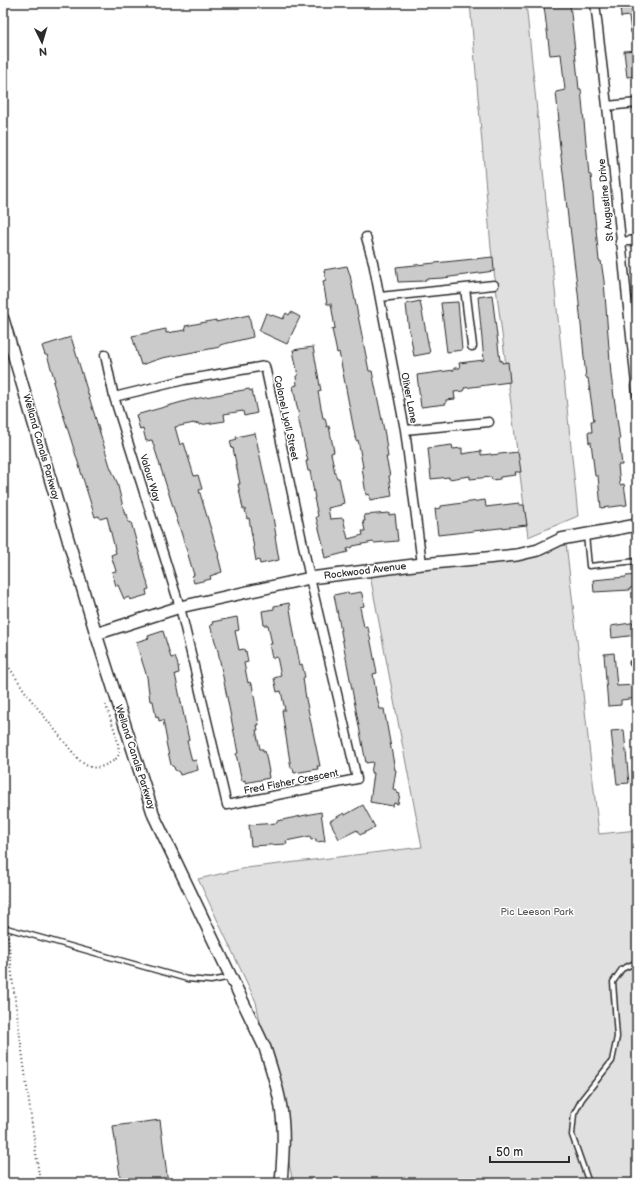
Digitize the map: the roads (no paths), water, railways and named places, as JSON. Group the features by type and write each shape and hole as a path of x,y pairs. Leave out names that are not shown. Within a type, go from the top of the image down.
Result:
{"main road":[{"name":"Welland Canals Parkway","path":"3,319 96,634 154,816 265,1048 275,1077 281,1108 284,1146 281,1183"},
{"name":"Rockwood Avenue","path":"96,634 180,607 310,578 517,554 538,550 561,539 637,525"}],"street":[{"name":"St Augustine Drive","path":"595,3 637,394"},
{"path":"607,106 637,103"},
{"name":"Oliver Lane","path":"366,237 373,262 405,430 422,564"},
{"path":"620,242 637,240"},
{"path":"380,297 494,285"},
{"path":"465,288 472,346"},
{"name":"Valour Way","path":"105,355 114,397 180,607"},
{"name":"Colonel Lyall Street","path":"114,397 184,380 265,366 310,578"},
{"path":"405,430 489,422"},
{"name":"Fred Fisher Crescent","path":"180,607 227,805 357,779 310,578"}],"lane":[{"path":"586,534 589,566 637,561"},
{"path":"5,927 187,979 211,981 231,977"},
{"path":"589,1183 572,1135 574,1114 582,1099 612,1061 617,1037 613,982 622,969 637,962"}],"park label":[{"name":"Pic Leeson Park","path":"537,912"}]}
